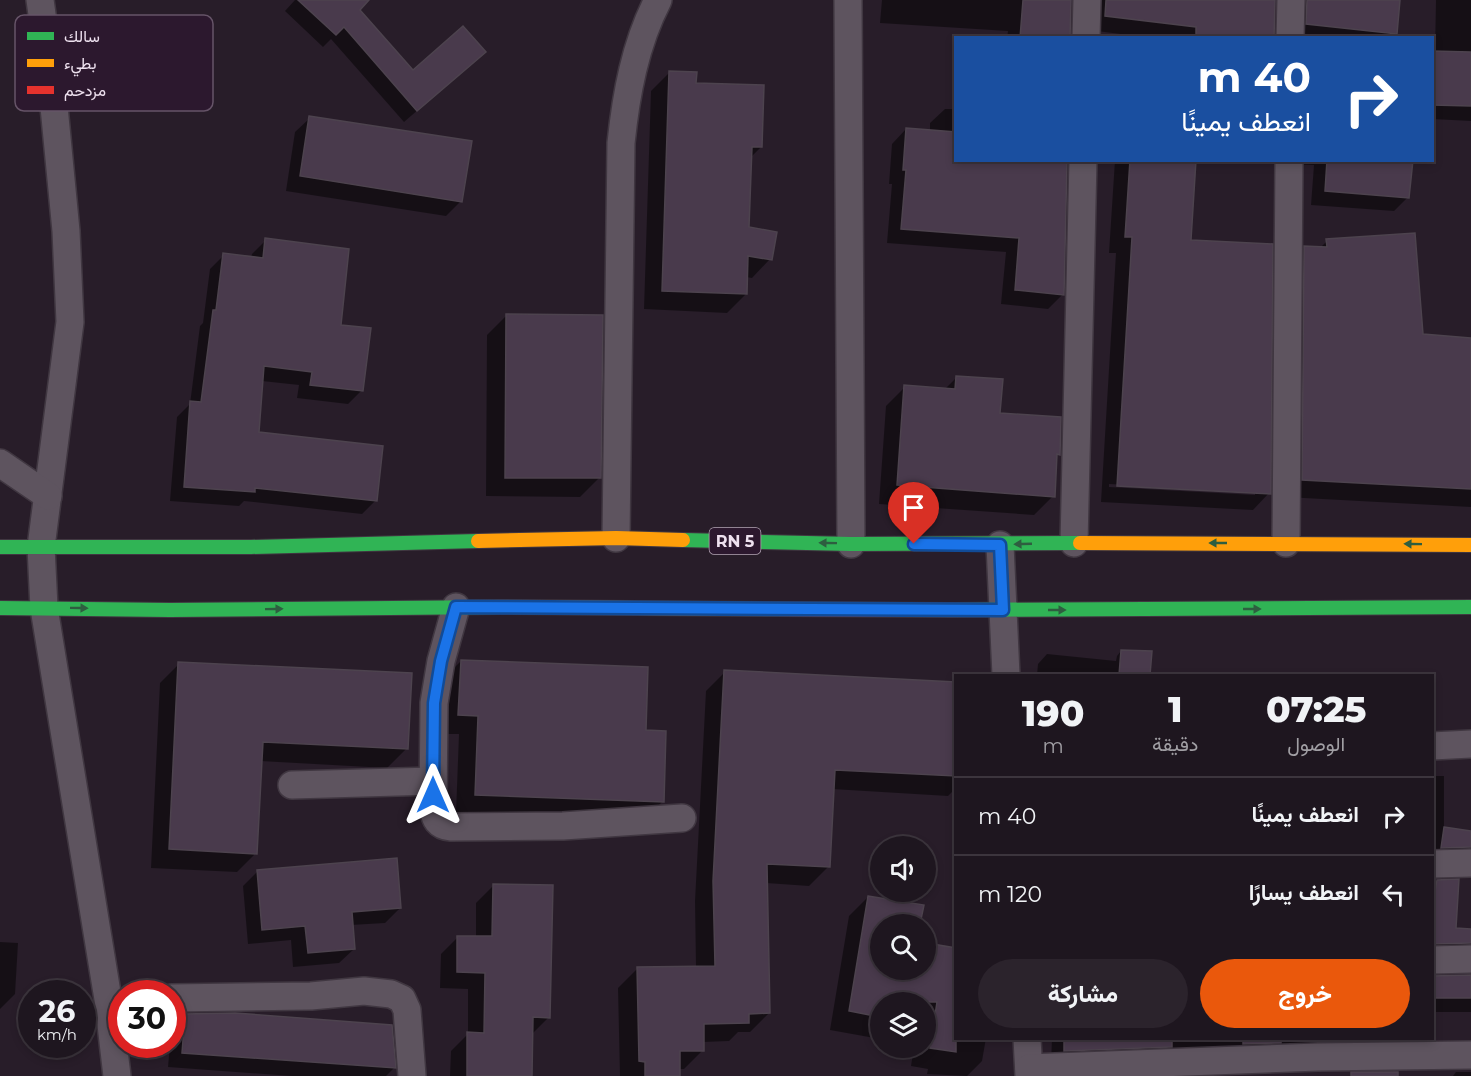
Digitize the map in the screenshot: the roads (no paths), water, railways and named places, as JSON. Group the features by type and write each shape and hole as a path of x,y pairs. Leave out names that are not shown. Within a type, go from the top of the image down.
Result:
{"main road":[{"name":"RN 5","path":"0,548 251,547 616,538 851,544 1471,545"},
{"path":"0,608 170,610 456,607 1003,610 1471,607"}],"street":[{"path":"40,0 42,15"},
{"path":"616,538 621,144 625,104 639,48 658,0"},
{"path":"848,0 851,544"},
{"path":"1086,36 1087,0"},
{"path":"1290,36 1291,0"},
{"path":"54,111 66,231 70,322 41,547 44,608 112,980"},
{"path":"1074,543 1083,162"},
{"path":"1286,543 1289,162"},
{"path":"0,464 48,496"},
{"path":"1000,545 1006,674"},
{"path":"456,607 441,661 434,703 435,817 444,826 563,826 682,819"},
{"path":"1434,746 1471,744"},
{"path":"292,785 433,782"},
{"path":"1434,864 1471,863"},
{"path":"1434,960 1471,959"},
{"path":"186,998 311,996 364,991 391,994 402,999 407,1010 412,1076"},
{"path":"1028,1040 1029,1072 1318,1057 1471,1055"},
{"path":"117,1058 117,1076"}]}
